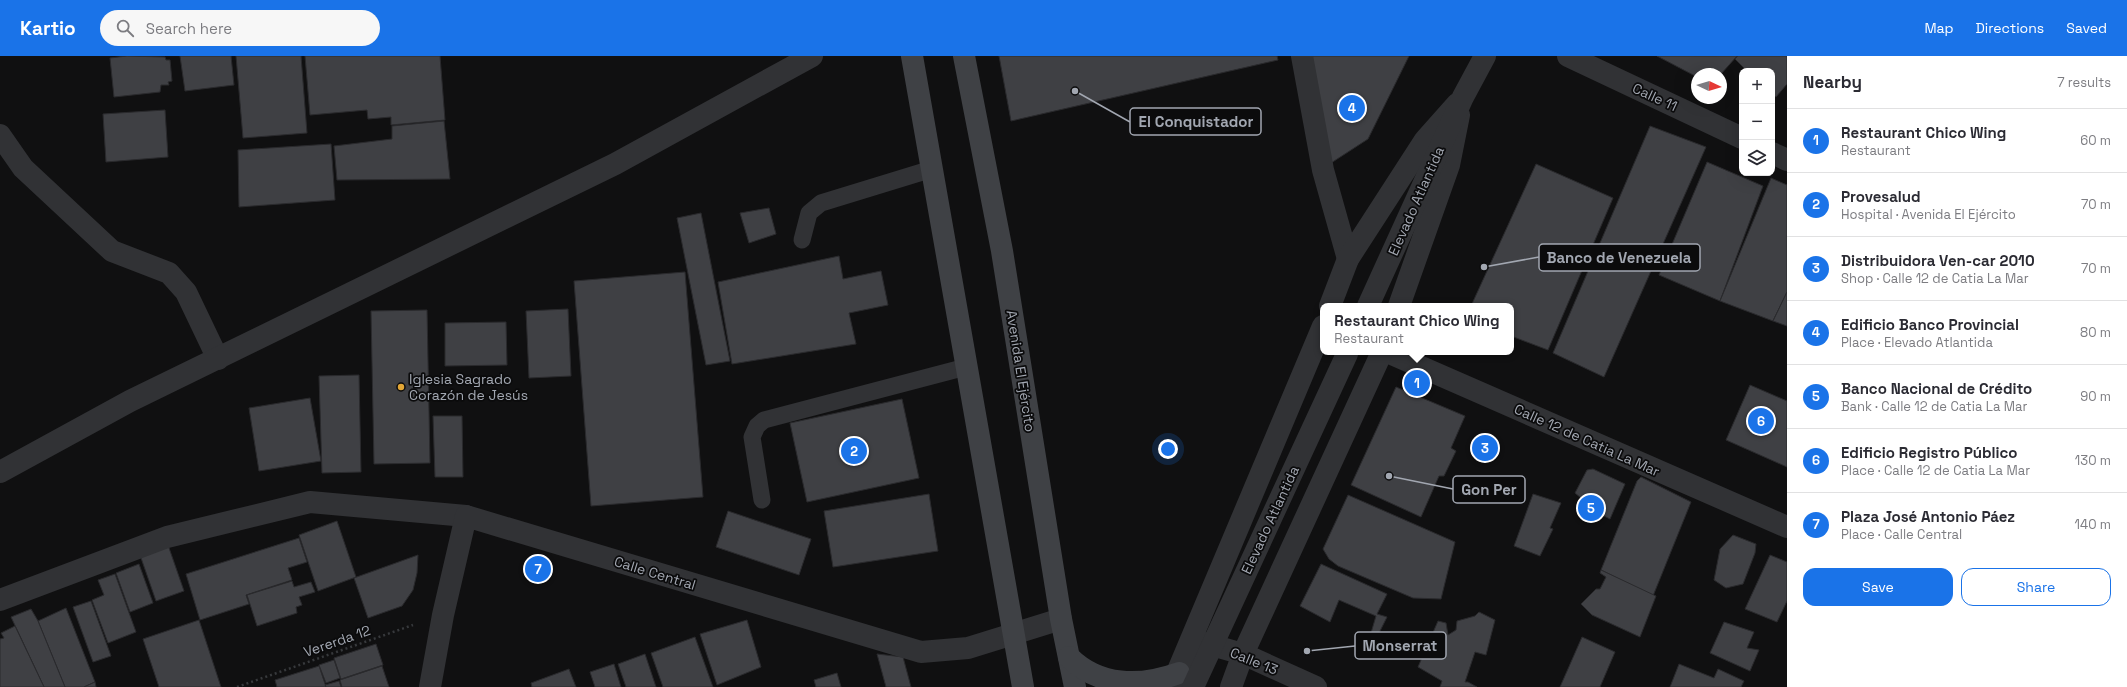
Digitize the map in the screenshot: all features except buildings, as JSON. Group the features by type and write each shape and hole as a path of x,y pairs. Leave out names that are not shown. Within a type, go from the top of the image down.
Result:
{"main road":[{"path":"912,56 1023,687"},
{"name":"Avenida El Ejército","path":"964,56 1002,250 1061,619 1075,687"},
{"path":"1069,657 1086,674 1109,684 1146,685 1164,680 1181,682"}],"street":[{"path":"0,472 130,402 616,164 812,56"},
{"path":"1302,56 1323,170 1348,259"},
{"path":"1331,303 1348,259 1425,140 1463,97 1485,56"},
{"name":"Calle 11","path":"1568,56 1739,137"},
{"path":"1400,303 1449,165 1463,97"},
{"name":"Elevado Atlantida","path":"1369,303 1463,97"},
{"path":"0,135 23,168 112,250 169,273 186,292 218,359"},
{"path":"1775,154 1787,160"},
{"path":"1181,682 1191,639 1320,333"},
{"name":"Elevado Atlantida","path":"1181,682 1346,355"},
{"path":"1230,687 1243,654 1381,355"},
{"name":"Calle 12 de Catia La Mar","path":"1394,355 1787,527"},
{"name":"Calle Central","path":"0,600 167,536 310,502 466,516 921,652 968,648 1061,619"},
{"path":"430,687 443,615 466,516"},
{"name":"Calle 13","path":"1191,639 1243,654 1316,687"}],"lane":[{"path":"802,240 809,213 821,203 932,169"},
{"path":"762,500 752,437 757,426 764,420 966,367"}],"path":[{"name":"Vererda 12","path":"237,687 443,615"}],"place":[{"name":"El Conquistador","path":"1075,91"},
{"name":"Edificio Banco Provincial","path":"1352,108"},
{"name":"Banco de Venezuela","path":"1484,267"},
{"name":"Restaurant Chico Wing","path":"1417,383"},
{"name":"Iglesia Sagrado Corazón de Jesús","path":"401,387"},
{"name":"Edificio Registro Público","path":"1761,421"},
{"name":"Distribuidora Ven-car 2010","path":"1485,448"},
{"name":"Provesalud","path":"854,451"},
{"name":"Gon Per","path":"1389,476"},
{"name":"Banco Nacional de Crédito","path":"1591,508"},
{"name":"Plaza José Antonio Páez","path":"538,569"},
{"name":"Monserrat","path":"1307,651"}]}
